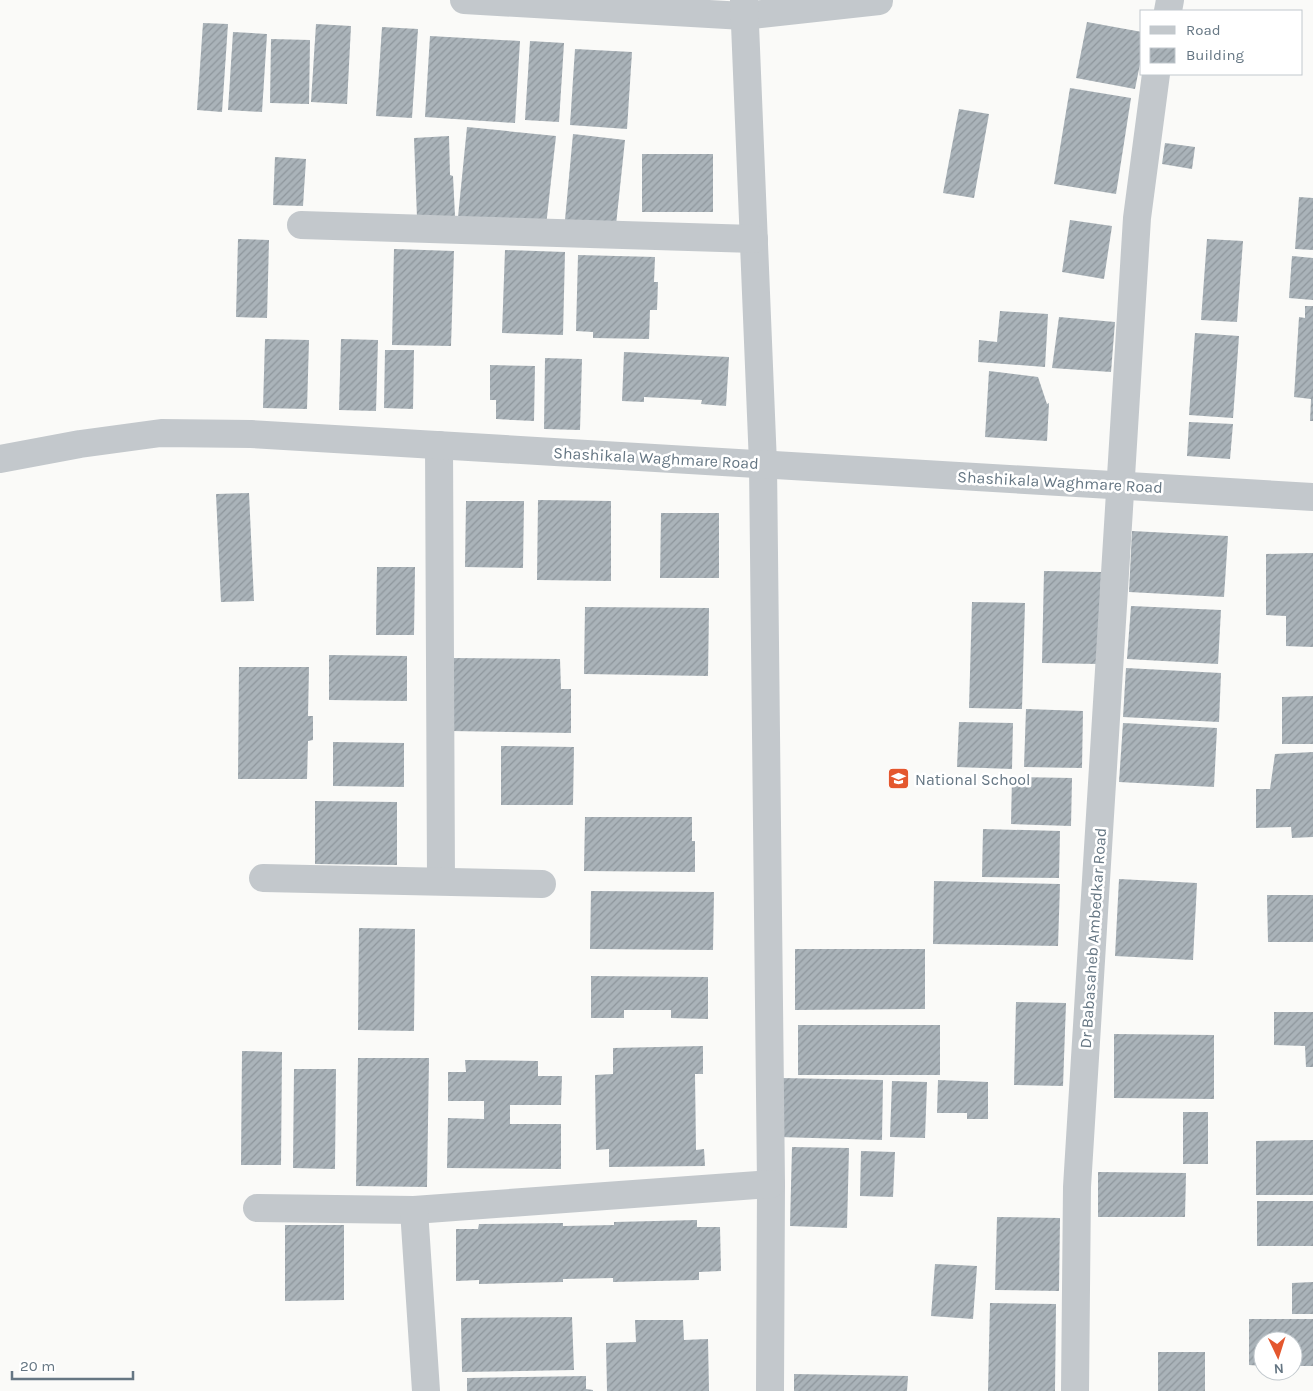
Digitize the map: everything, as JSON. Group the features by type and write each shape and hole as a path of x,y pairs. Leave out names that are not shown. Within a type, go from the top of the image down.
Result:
{"street":[{"path":"464,0 744,8 880,1"},
{"path":"744,8 763,464 771,1184 770,1391"},
{"name":"Dr Babasaheb Ambedkar Road","path":"1075,1391 1077,1187 1137,218 1156,75"},
{"path":"301,225 754,239"},
{"name":"Shashikala Waghmare Road","path":"0,459 80,444 161,433 251,434 1313,497"},
{"path":"439,445 441,881"},
{"path":"263,878 542,884"},
{"path":"257,1208 414,1210 771,1184"},
{"path":"414,1210 426,1391"}],"building":[{"path":"1087,22 1140,32 1140,64 1135,89 1076,78"},
{"path":"203,23 228,24 222,112 197,110"},
{"path":"316,24 351,26 347,104 311,102"},
{"path":"382,27 418,29 412,118 376,116"},
{"path":"233,32 267,34 262,112 228,110"},
{"path":"430,36 520,41 515,123 425,117"},
{"path":"271,39 310,40 309,104 270,103"},
{"path":"530,41 564,43 559,122 525,120"},
{"path":"575,49 632,52 627,129 570,125"},
{"path":"1070,88 1131,98 1116,194 1054,184"},
{"path":"959,109 989,114 974,198 943,193"},
{"path":"467,127 556,136 546,226 458,217"},
{"path":"573,134 625,140 616,225 565,220"},
{"path":"449,136 450,175 453,176 455,216 417,218 414,138"},
{"path":"1165,143 1195,147 1192,169 1162,164"},
{"path":"642,154 713,154 713,212 642,212"},
{"path":"275,157 306,159 303,206 273,205"},
{"path":"1299,197 1313,198 1313,250 1295,249"},
{"path":"1070,220 1112,226 1104,279 1062,272"},
{"path":"238,239 269,240 267,318 236,317"},
{"path":"1207,239 1243,241 1237,322 1201,320"},
{"path":"394,249 454,251 451,346 392,345"},
{"path":"505,250 565,252 563,335 502,333"},
{"path":"578,255 655,257 654,282 658,282 657,310 650,310 649,339 593,338 593,332 576,331"},
{"path":"1292,256 1313,258 1313,300 1289,298"},
{"path":"1305,306 1313,306 1313,421 1310,421 1311,399 1294,397 1299,317 1305,318"},
{"path":"1000,311 1048,314 1045,367 978,362 979,340 997,342"},
{"path":"1059,317 1115,322 1111,372 1052,368"},
{"path":"1195,333 1239,336 1233,418 1189,415"},
{"path":"265,339 309,340 307,409 263,408"},
{"path":"341,339 378,340 376,411 339,410"},
{"path":"385,350 414,350 413,409 384,408"},
{"path":"624,352 729,357 726,406 701,404 702,400 644,397 644,402 622,401"},
{"path":"545,358 582,359 580,430 544,429"},
{"path":"490,365 535,366 534,421 496,419 496,400 490,400"},
{"path":"989,371 1038,377 1047,404 1049,403 1047,441 985,437"},
{"path":"1189,422 1233,424 1230,459 1187,456"},
{"path":"249,493 254,601 221,602 216,494"},
{"path":"538,500 611,501 611,581 537,580"},
{"path":"466,501 524,501 523,568 465,567"},
{"path":"661,513 719,513 719,578 660,578"},
{"path":"1132,531 1228,536 1224,597 1129,592"},
{"path":"1313,553 1313,647 1286,646 1286,616 1266,615 1266,554"},
{"path":"377,567 415,567 414,635 376,635"},
{"path":"1044,571 1101,572 1099,664 1042,663"},
{"path":"972,602 1025,603 1022,709 969,708"},
{"path":"1131,606 1221,610 1218,664 1127,659"},
{"path":"585,607 709,608 708,676 584,674"},
{"path":"329,655 407,656 407,701 329,700"},
{"path":"451,658 560,659 561,689 571,689 571,733 451,731"},
{"path":"239,667 309,667 308,716 313,716 313,740 308,741 307,779 238,779"},
{"path":"1126,668 1221,673 1219,722 1123,717"},
{"path":"1313,696 1313,744 1282,744 1282,697"},
{"path":"1026,709 1083,711 1082,768 1024,767"},
{"path":"959,722 1013,723 1012,769 957,767"},
{"path":"1123,723 1217,728 1214,787 1119,782"},
{"path":"333,742 404,743 404,787 333,786"},
{"path":"501,746 574,747 573,805 501,805"},
{"path":"1313,752 1313,837 1292,838 1291,827 1256,828 1256,789 1270,789 1275,754"},
{"path":"1012,777 1072,778 1071,826 1011,824"},
{"path":"315,801 397,802 397,865 315,864"},
{"path":"585,817 692,817 692,841 695,841 695,872 584,871"},
{"path":"983,829 1060,831 1059,878 982,877"},
{"path":"1119,879 1197,883 1193,960 1115,956"},
{"path":"934,881 1060,884 1058,946 933,944"},
{"path":"591,891 714,892 713,950 590,949"},
{"path":"1267,895 1313,895 1313,942 1268,942"},
{"path":"359,928 415,929 414,1031 358,1030"},
{"path":"795,949 925,949 925,1009 795,1010"},
{"path":"591,976 708,977 708,1019 671,1018 671,1010 624,1010 624,1018 591,1018"},
{"path":"1016,1002 1066,1003 1063,1086 1014,1085"},
{"path":"1274,1012 1313,1012 1313,1067 1306,1067 1305,1046 1274,1045"},
{"path":"798,1025 940,1025 940,1075 798,1075"},
{"path":"1114,1034 1214,1035 1214,1099 1114,1098"},
{"path":"703,1046 703,1074 695,1074 696,1150 704,1149 705,1166 609,1167 609,1149 596,1150 595,1075 613,1074 613,1048"},
{"path":"242,1051 282,1052 281,1165 241,1165"},
{"path":"358,1058 429,1058 427,1187 356,1186"},
{"path":"465,1060 538,1061 538,1076 562,1076 561,1105 510,1105 510,1124 561,1124 561,1169 447,1168 448,1118 484,1119 484,1101 448,1101 448,1072 466,1072"},
{"path":"294,1069 336,1069 335,1169 293,1168"},
{"path":"781,1078 883,1080 882,1140 779,1137"},
{"path":"938,1080 988,1082 988,1119 967,1119 967,1113 937,1113"},
{"path":"892,1081 927,1082 925,1138 890,1137"},
{"path":"1183,1112 1208,1112 1208,1164 1183,1164"},
{"path":"1313,1140 1313,1195 1256,1195 1256,1141"},
{"path":"792,1147 849,1148 847,1228 790,1226"},
{"path":"861,1151 895,1152 893,1197 860,1196"},
{"path":"1098,1172 1186,1173 1185,1217 1098,1217"},
{"path":"1257,1201 1313,1201 1313,1246 1257,1246"},
{"path":"997,1217 1060,1218 1059,1291 995,1290"},
{"path":"697,1220 697,1227 720,1227 721,1271 699,1272 699,1280 613,1282 613,1278 563,1279 563,1282 479,1284 479,1280 456,1281 456,1229 478,1229 479,1224 563,1223 563,1226 614,1225 614,1222"},
{"path":"285,1225 344,1225 344,1300 285,1301"},
{"path":"935,1264 977,1266 973,1319 931,1316"},
{"path":"1313,1282 1313,1314 1292,1314 1292,1283"},
{"path":"990,1303 1056,1304 1055,1391 988,1391"},
{"path":"572,1317 574,1370 462,1372 461,1318"},
{"path":"1249,1319 1313,1319 1313,1366 1303,1366 1303,1331 1253,1331 1253,1365 1249,1365"},
{"path":"635,1320 683,1320 684,1340 708,1339 709,1391 607,1391 606,1343 636,1342"},
{"path":"1158,1352 1205,1352 1205,1391 1158,1391"},
{"path":"794,1374 908,1376 907,1391 794,1391"},
{"path":"586,1376 586,1389 593,1391 467,1391 467,1378"}],"place":[{"name":"National School","path":"899,779"}]}
